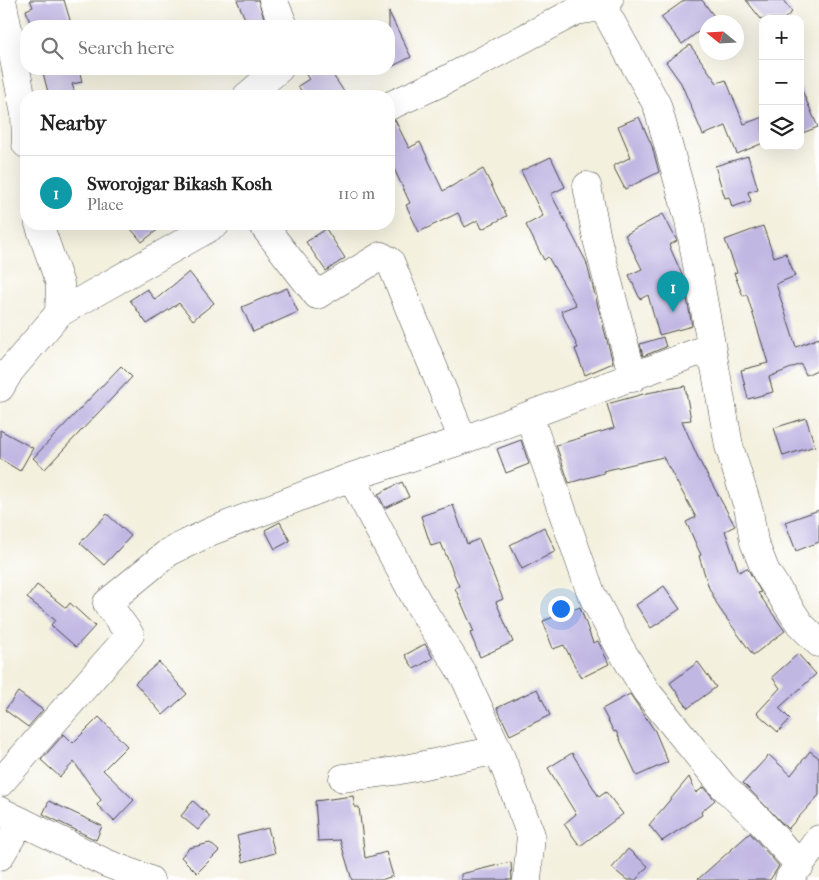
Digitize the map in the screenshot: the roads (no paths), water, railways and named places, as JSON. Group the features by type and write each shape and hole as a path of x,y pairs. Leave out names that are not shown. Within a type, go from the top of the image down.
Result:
{"street":[{"path":"2,0 20,90"},
{"path":"273,0 281,20"},
{"path":"395,103 442,82 576,12 606,3 657,105 689,220 729,446 749,511 754,542 766,572 795,616 819,643"},
{"path":"254,90 272,75"},
{"path":"587,186 598,239 633,378"},
{"path":"41,230 60,284 59,313"},
{"path":"0,388 10,371 59,313 205,230"},
{"path":"267,230 317,295 381,256 390,261 463,440"},
{"path":"0,783 130,635 107,604 169,552 212,531 351,476 463,440 704,350 713,362"},
{"path":"529,416 591,593 620,648 646,691 723,786 760,821 794,873 819,839"},
{"path":"351,476 418,603 464,676 498,750 531,835 527,880"},
{"path":"343,778 395,771 498,750"},
{"path":"0,856 11,816 106,862 150,880"}],"place":[{"name":"Sworojgar Bikash Kosh","path":"673,312"}]}
